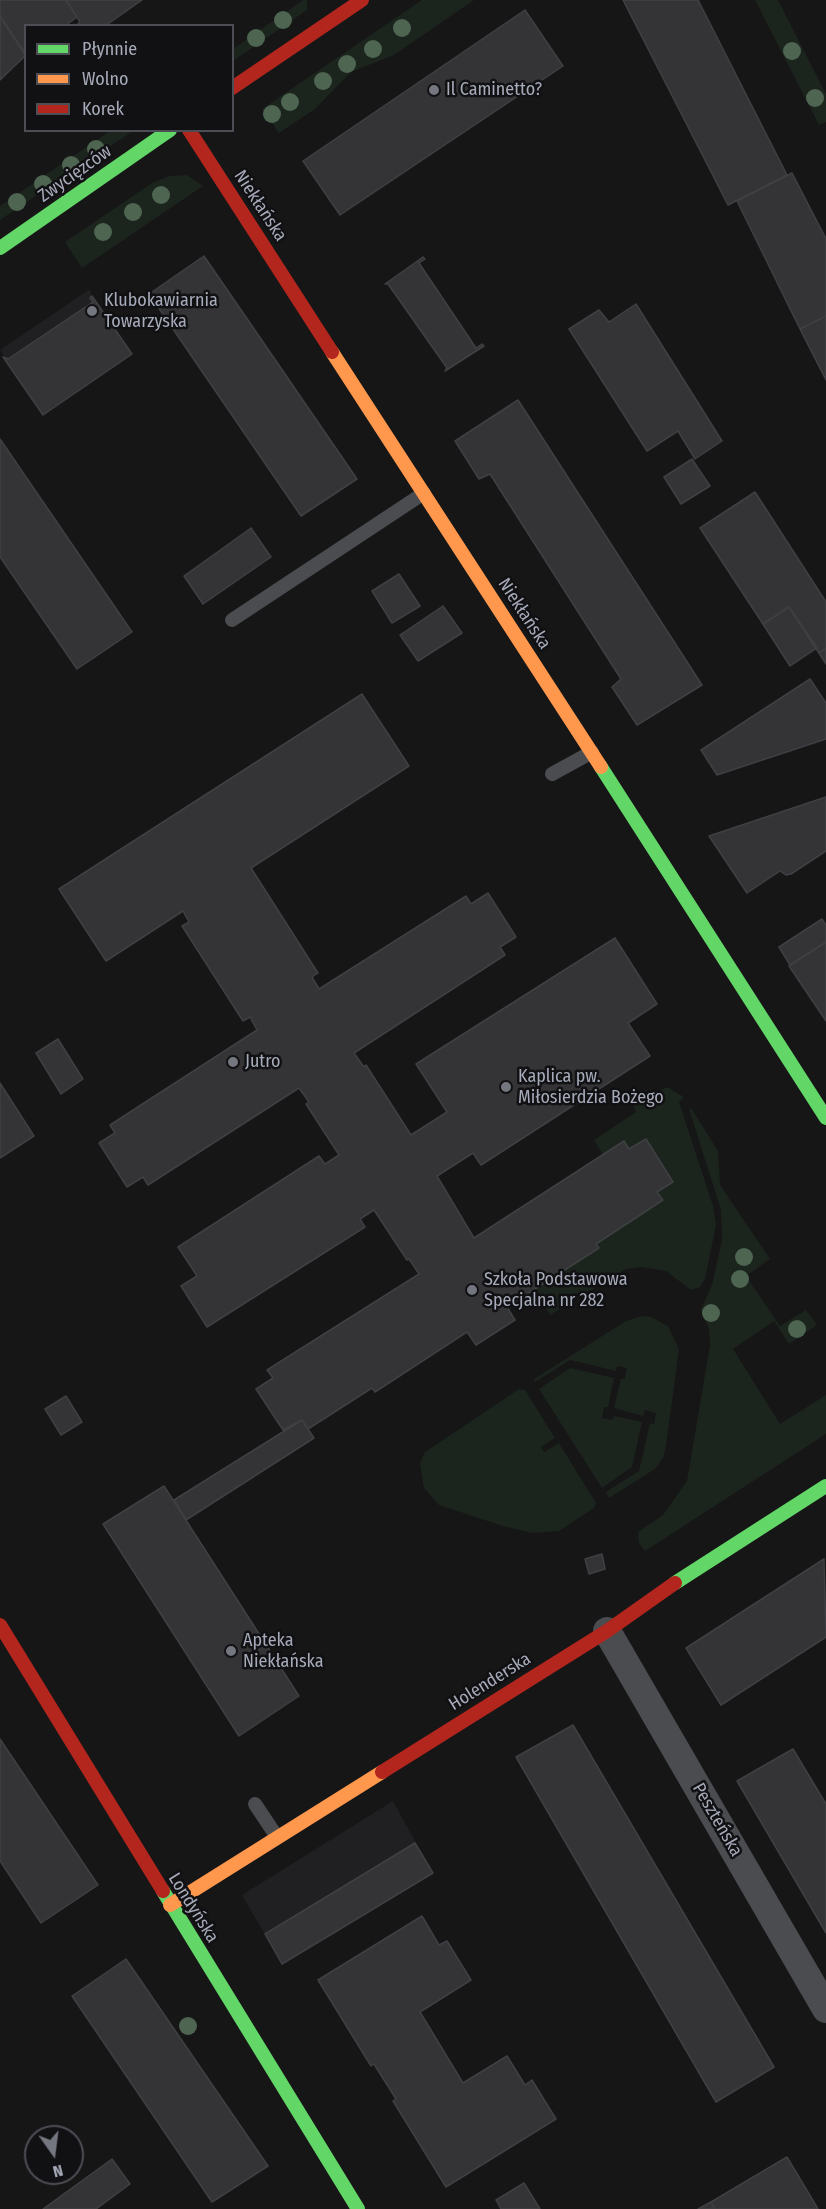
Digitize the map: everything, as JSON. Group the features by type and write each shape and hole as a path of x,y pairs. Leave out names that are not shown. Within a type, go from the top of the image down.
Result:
{"street":[{"path":"234,87 362,0"},
{"name":"Zwycięzców","path":"0,248 167,132"},
{"name":"Niekłańska","path":"190,132 826,1118"},
{"name":"Holenderska","path":"170,1905 607,1631 661,1592 826,1486"},
{"name":"Londyńska","path":"0,1625 358,2209"},
{"name":"Peszteńska","path":"607,1631 826,2009"}],"lane":[{"path":"232,620 424,493"},
{"path":"552,774 592,752"},
{"path":"255,1804 277,1837"}],"shaded area":[{"path":"303,0 307,0 307,10 234,60 234,48"},
{"path":"422,0 474,0 394,55 351,72 315,109 279,133 262,109"},
{"path":"755,0 778,0 826,94 826,122 819,125"},
{"path":"109,132 132,132 0,220 0,206"},
{"path":"187,175 203,186 82,268 65,242 152,183 169,176"},
{"path":"90,289 92,297 132,354 43,415 0,350"},
{"path":"667,1087 684,1097 679,1102 713,1206 716,1225 705,1279 700,1287 691,1290 666,1271 642,1267 626,1269 550,1315 534,1289 598,1247 596,1244 662,1201 657,1192 673,1182 646,1139 629,1149 624,1142 603,1155 594,1140 636,1112 633,1106"},
{"path":"691,1108 718,1151 720,1185 770,1259 746,1276 780,1326 806,1310 817,1325 789,1344 774,1321 733,1349 780,1424 826,1395 826,1434 645,1551 639,1543 638,1532 663,1515 687,1481 710,1345 709,1329 701,1309 712,1285 722,1240 721,1210 689,1109"},
{"path":"642,1316 651,1317 668,1326 679,1349 666,1446 663,1458 655,1469 609,1498 606,1492 639,1471 650,1423 654,1424 656,1413 645,1410 643,1416 614,1408 621,1379 625,1379 627,1368 617,1366 616,1371 570,1360 535,1382 534,1379 626,1321"},
{"path":"570,1368 614,1378 608,1407 604,1407 602,1418 612,1420 614,1416 642,1422 632,1467 602,1488 539,1389"},
{"path":"519,1389 525,1390 555,1438 541,1447 544,1452 559,1443 596,1503 594,1508 559,1531 532,1533 503,1526 439,1505 424,1488 420,1463 425,1452"},
{"path":"393,1801 433,1873 282,1964 242,1895"}],"building":[{"path":"0,0 66,0 77,17 68,24 24,24 24,53 0,16"},
{"path":"66,0 142,0 108,24 78,24 80,22"},
{"path":"623,0 698,0 787,175 728,205"},
{"path":"525,10 563,66 340,215 303,161"},
{"path":"0,16 24,52 24,57 0,80"},
{"path":"792,173 826,239 826,316 800,329 737,201"},
{"path":"204,256 357,479 301,516 149,294"},
{"path":"423,257 425,259 419,263 476,348 482,344 484,346 445,371 447,368 388,284 385,284"},
{"path":"92,296 132,354 43,415 3,357 8,359 93,302 90,298"},
{"path":"636,304 722,441 695,459 678,431 647,451 569,329 599,310 609,322"},
{"path":"826,316 826,380 800,329"},
{"path":"518,400 702,685 637,725 612,687 621,679 490,474 479,479 455,441"},
{"path":"0,439 132,632 77,669 0,557"},
{"path":"692,459 710,486 681,504 664,477"},
{"path":"755,492 826,602 826,648 819,653 789,607 763,624 700,528"},
{"path":"251,528 271,557 203,604 184,576"},
{"path":"399,574 420,606 392,623 372,591"},
{"path":"443,606 462,633 418,661 400,635"},
{"path":"789,607 817,648 790,666 763,624"},
{"path":"826,648 826,664 819,653"},
{"path":"810,679 826,703 826,739 717,775 701,750"},
{"path":"362,694 409,766 251,868 318,973 312,977 319,989 466,896 471,904 488,893 516,937 500,947 505,955 354,1053 364,1067 366,1065 411,1135 447,1112 416,1064 615,938 657,1004 628,1023 650,1056 481,1165 473,1153 437,1176 474,1238 624,1141 629,1149 646,1139 673,1182 657,1192 663,1200 596,1244 599,1248 507,1307 515,1320 476,1345 467,1332 375,1392 372,1388 308,1429 302,1420 283,1430 256,1389 273,1378 267,1370 419,1274 374,1210 360,1219 365,1227 207,1327 181,1286 197,1276 178,1247 319,1156 325,1164 339,1155 306,1104 309,1102 299,1088 148,1185 143,1177 127,1187 99,1143 115,1133 110,1125 257,1030 250,1017 243,1021 182,926 189,922 183,911 106,961 59,889"},
{"path":"826,797 826,851 791,874 786,875 780,871 747,893 709,836"},
{"path":"822,919 826,925 826,942 790,965 779,947"},
{"path":"826,942 826,1021 789,966"},
{"path":"58,1039 83,1079 61,1094 36,1053"},
{"path":"0,1083 34,1136 0,1158"},
{"path":"66,1396 82,1422 61,1435 45,1409"},
{"path":"302,1420 314,1438 186,1520 174,1500"},
{"path":"164,1486 299,1696 239,1736 103,1524"},
{"path":"602,1554 605,1569 589,1574 585,1559"},
{"path":"824,1559 826,1637 721,1705 686,1648"},
{"path":"573,1725 774,2067 716,2102 516,1757"},
{"path":"0,1739 98,1885 41,1923 0,1861"},
{"path":"793,1749 826,1804 826,1933 737,1781"},
{"path":"415,1843 433,1873 282,1964 265,1934"},
{"path":"422,1916 439,1945 447,1941 471,1980 420,2012 463,2083 507,2056 525,2085 532,2080 556,2119 446,2187 393,2101 396,2099 374,2064 371,2066 318,1980"},
{"path":"126,1959 268,2166 212,2202 72,1996"},
{"path":"787,2157 818,2209 715,2209 711,2202"},
{"path":"112,2159 130,2184 96,2209 43,2209 76,2185 84,2185 84,2179"},
{"path":"524,2183 540,2209 501,2209 496,2200"},
{"path":"711,2202 715,2209 698,2209"}],"traffic: fast":[{"path":"0,248 167,132"},
{"path":"601,767 826,1118"},
{"path":"675,1583 826,1486"},
{"path":"163,1891 358,2209"}],"traffic: slow":[{"path":"332,352 601,767"},
{"path":"170,1905 382,1772"}],"traffic: jam":[{"path":"234,87 362,0"},
{"path":"190,132 332,352"},
{"path":"382,1772 607,1631 675,1583"},
{"path":"0,1625 163,1891"}],"place":[{"name":"Il Caminetto?","path":"434,90"},
{"name":"Klubokawiarnia Towarzyska","path":"92,311"},
{"name":"Jutro","path":"233,1062"},
{"name":"Kaplica pw. Miłosierdzia Bożego","path":"506,1087"},
{"name":"Szkoła Podstawowa Specjalna nr 282","path":"472,1290"},
{"name":"Apteka Niekłańska","path":"231,1651"}]}
